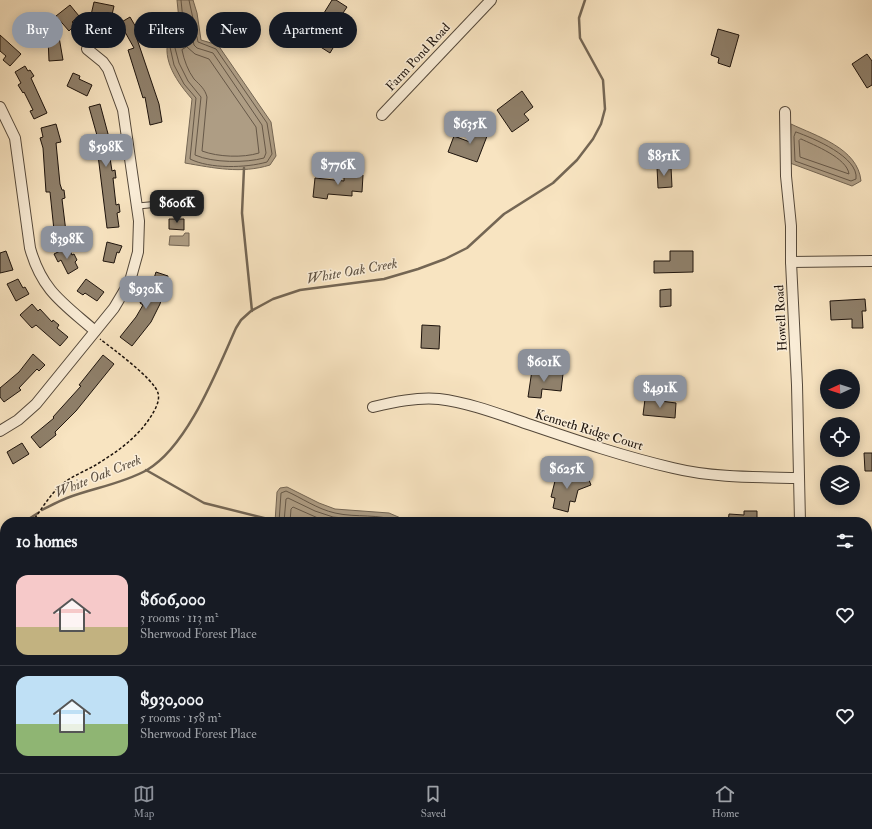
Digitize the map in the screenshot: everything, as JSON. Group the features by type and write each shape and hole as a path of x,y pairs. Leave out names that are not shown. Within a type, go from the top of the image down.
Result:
{"street":[{"name":"Farm Pond Road","path":"382,116 491,0"},
{"path":"0,431 18,420 36,404 114,308 130,281 138,252 140,235 138,206 123,110 108,69 103,62 87,49"},
{"path":"0,107 15,138 33,261 46,287 95,331"},
{"name":"Howell Road","path":"784,112 786,176 791,226 800,517"},
{"path":"791,262 872,261"},
{"name":"Kenneth Ridge Court","path":"373,407 422,399 454,402 485,410 573,439 695,473 729,476 799,478"}],"lane":[{"path":"138,206 159,204 194,206"}],"path":[{"path":"36,517 53,492 70,478 95,465 141,432 156,408 158,395 156,388 123,357 97,337 95,331"}],"water":[{"path":"177,0 193,0 197,12 178,12"},
{"path":"198,20 201,40 206,41 206,48 220,48 271,122 276,156 270,165 259,168 238,170 185,163 192,99 181,86 172,71 167,55 167,48 198,48"},
{"path":"791,124 823,139 844,152 852,160 858,170 861,181 852,186 790,163"},
{"path":"185,233 189,233 189,246 169,245 170,236 183,236"},
{"path":"287,487 319,503 335,509 389,513 398,517 275,517 277,492 280,488"}],"building":[{"path":"332,0 336,0 347,7 344,12 325,12"},
{"path":"94,2 114,6 113,12 92,12"},
{"path":"70,5 76,12 71,12 71,29 69,31 63,24 63,12 61,12"},
{"path":"130,17 134,24 134,48 126,34 126,19"},
{"path":"718,29 739,35 730,67 718,63 719,58 711,55"},
{"path":"0,35 12,46 12,48 14,48 21,54 10,66 3,60 6,56 0,51"},
{"path":"48,48 61,48 63,60 49,61"},
{"path":"140,48 159,104 162,122 150,125 145,97 143,98 128,50"},
{"path":"322,48 333,48 330,53"},
{"path":"867,54 872,61 872,85 867,88 852,64"},
{"path":"25,66 34,76 31,78 47,113 34,119 30,111 33,110 24,92 23,93 18,85 21,83 15,72"},
{"path":"73,73 80,76 79,79 92,85 87,96 67,86"},
{"path":"522,91 533,107 524,114 529,120 512,132 497,110"},
{"path":"100,104 111,145 108,145 112,171 115,170 116,178 113,178 116,205 119,204 120,212 117,213 119,227 107,228 96,139 98,139 89,107"},
{"path":"56,124 61,142 56,143 60,184 62,190 64,190 65,198 62,199 67,238 55,240 50,192 46,192 43,148 40,138 43,137 41,128"},
{"path":"476,126 489,131 477,162 448,152 454,136 470,142"},
{"path":"657,167 671,167 672,187 658,188"},
{"path":"344,173 363,175 362,192 352,191 352,196 328,194 327,199 313,197 315,178 344,181"},
{"path":"169,219 184,219 184,230 169,229"},
{"path":"107,242 122,246 119,253 117,252 114,263 103,261"},
{"path":"68,247 72,255 74,254 77,260 75,262 78,268 68,274 61,260 58,262 54,254"},
{"path":"6,251 13,270 0,273 0,253"},
{"path":"670,251 693,251 693,272 654,273 654,261 670,261"},
{"path":"156,272 168,276 160,304 151,322 132,346 120,337 136,317 143,305 140,303 144,295 148,297"},
{"path":"18,279 23,288 25,287 29,294 16,301 7,284"},
{"path":"86,279 104,292 97,301 85,293 83,295 77,291"},
{"path":"671,289 671,306 660,307 660,290"},
{"path":"865,299 866,311 862,311 863,328 852,328 852,319 831,320 830,301"},
{"path":"32,304 38,311 40,309 52,322 53,320 59,325 57,328 68,337 60,346 36,325 32,328 20,315"},
{"path":"422,325 440,326 439,349 421,348"},
{"path":"33,354 45,365 39,371 37,369 19,388 21,390 4,402 0,397 0,388 19,372"},
{"path":"103,355 114,364 76,411 55,432 56,435 40,448 31,437 54,418 53,417 81,386 79,385"},
{"path":"532,370 563,374 561,391 542,389 541,398 528,397"},
{"path":"645,399 676,403 675,418 643,415"},
{"path":"22,443 29,454 13,464 7,452"},
{"path":"864,453 872,453 872,471 865,471"},
{"path":"557,473 572,477 574,480 587,475 591,485 578,490 575,502 570,501 568,512 553,508 555,498 551,497"},
{"path":"744,511 757,511 757,517 729,517 729,514 744,515"}],"waterway":[{"name":"White Oak Creek","path":"42,510 67,498 128,479 147,470 162,459 176,444 188,426 200,406 236,328 241,320 251,311 273,299 300,290 384,279 445,259 467,248 504,214 553,183 577,160 593,139 601,124 605,109 603,80 580,38 579,18 585,0"},
{"path":"244,168 242,213 252,311"},
{"path":"146,470 204,503 260,517"},
{"name":"White Oak Creek","path":"32,517 38,513"}]}
